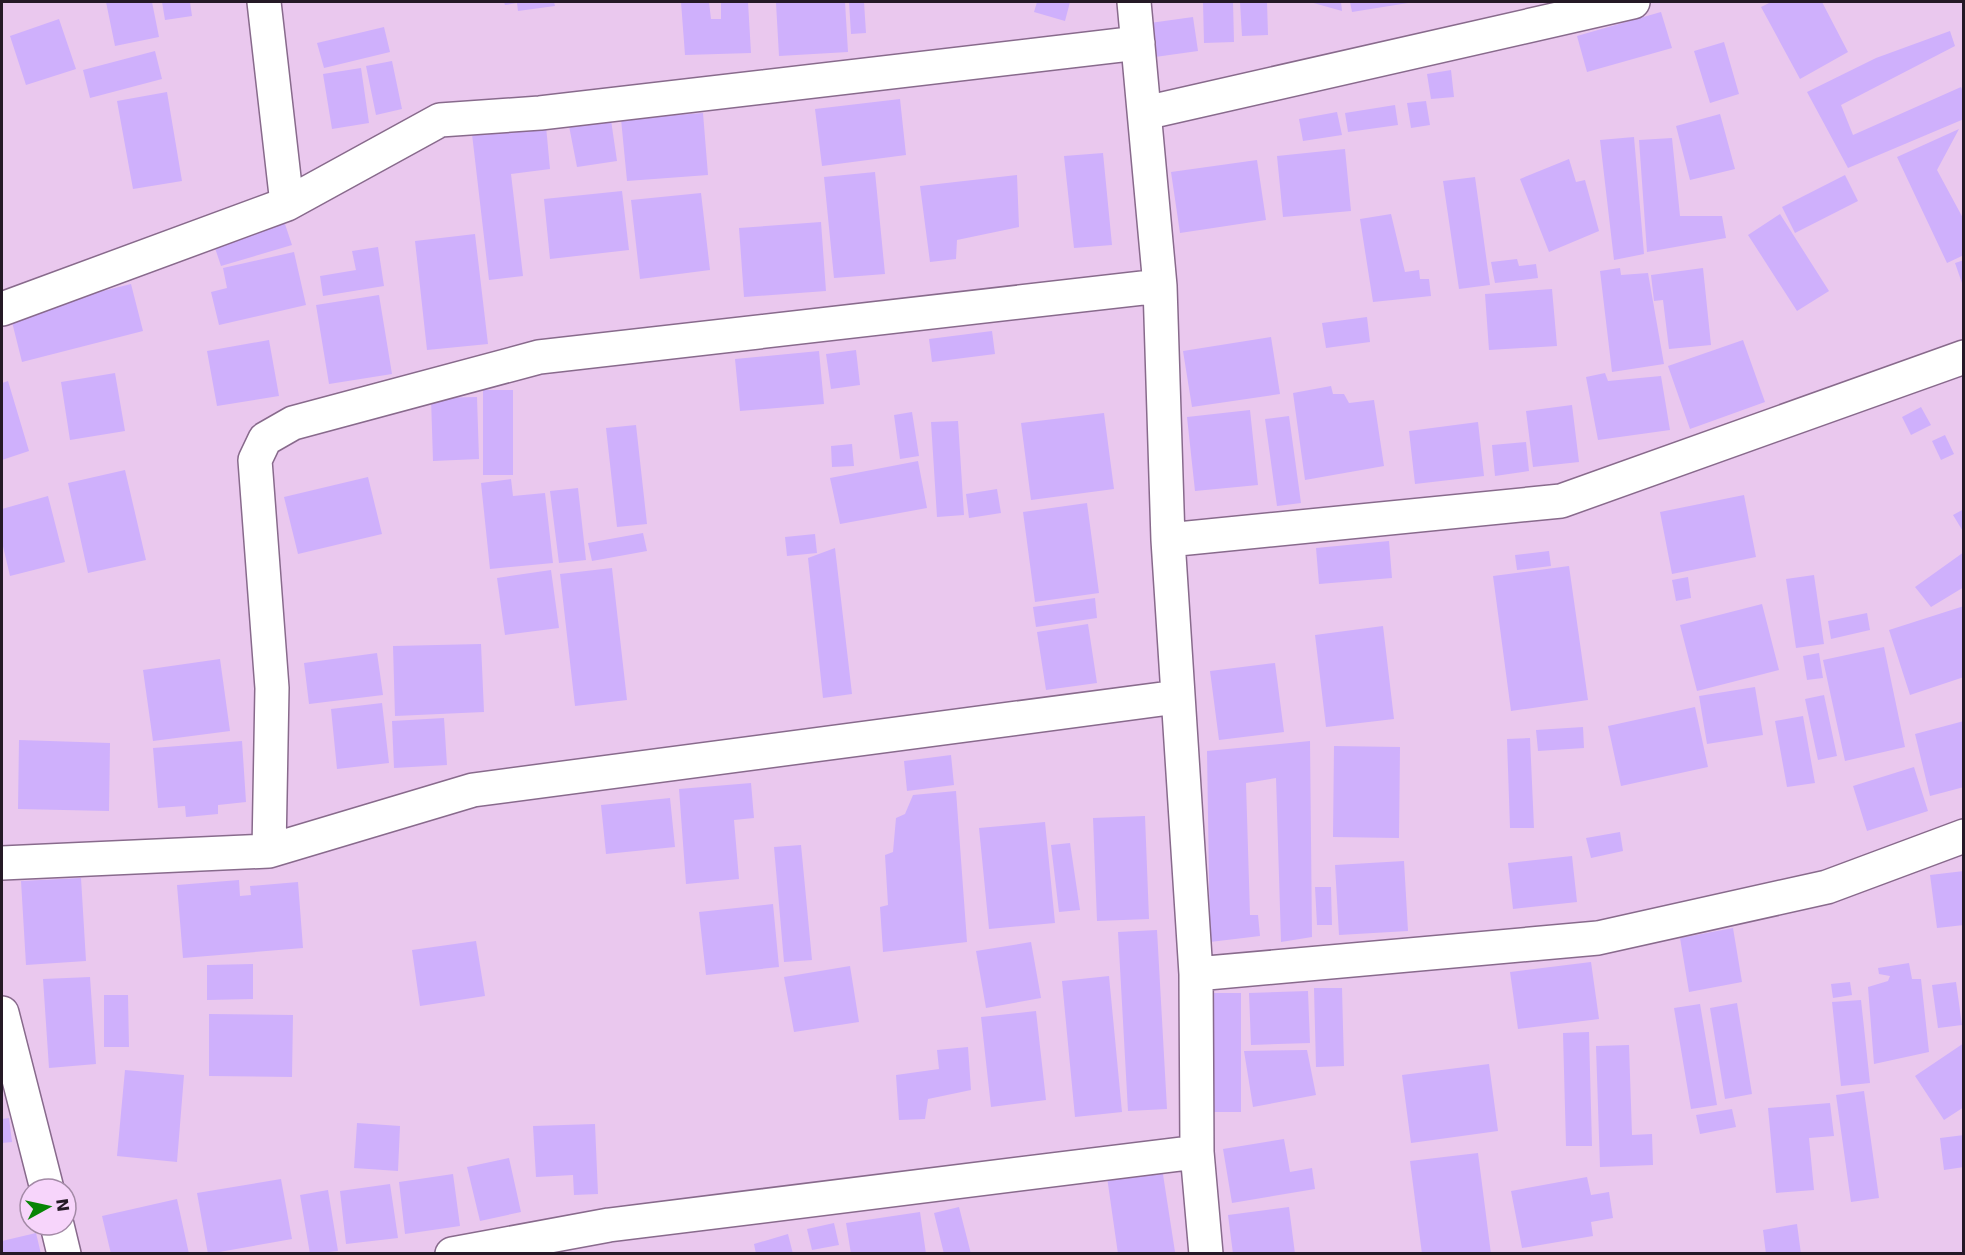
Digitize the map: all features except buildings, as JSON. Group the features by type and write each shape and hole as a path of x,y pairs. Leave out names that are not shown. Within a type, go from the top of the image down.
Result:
{"street":[{"path":"264,2 287,204"},
{"path":"1134,2 1160,286 1168,540 1196,974 1197,1152 1206,1254"},
{"path":"1145,113 1633,2"},
{"path":"2,309 287,204 440,120 540,113 1138,44"},
{"path":"269,851 272,687 255,460 265,439 293,423 539,357 1160,286"},
{"path":"1168,540 1561,501 1964,357"},
{"path":"2,863 269,851 472,789 1177,697"},
{"path":"1196,974 1598,938 1827,887 1964,836"},
{"path":"2,1013 44,1177"},
{"path":"452,1254 609,1225 1197,1152"},
{"path":"60,1237 64,1254"}]}
